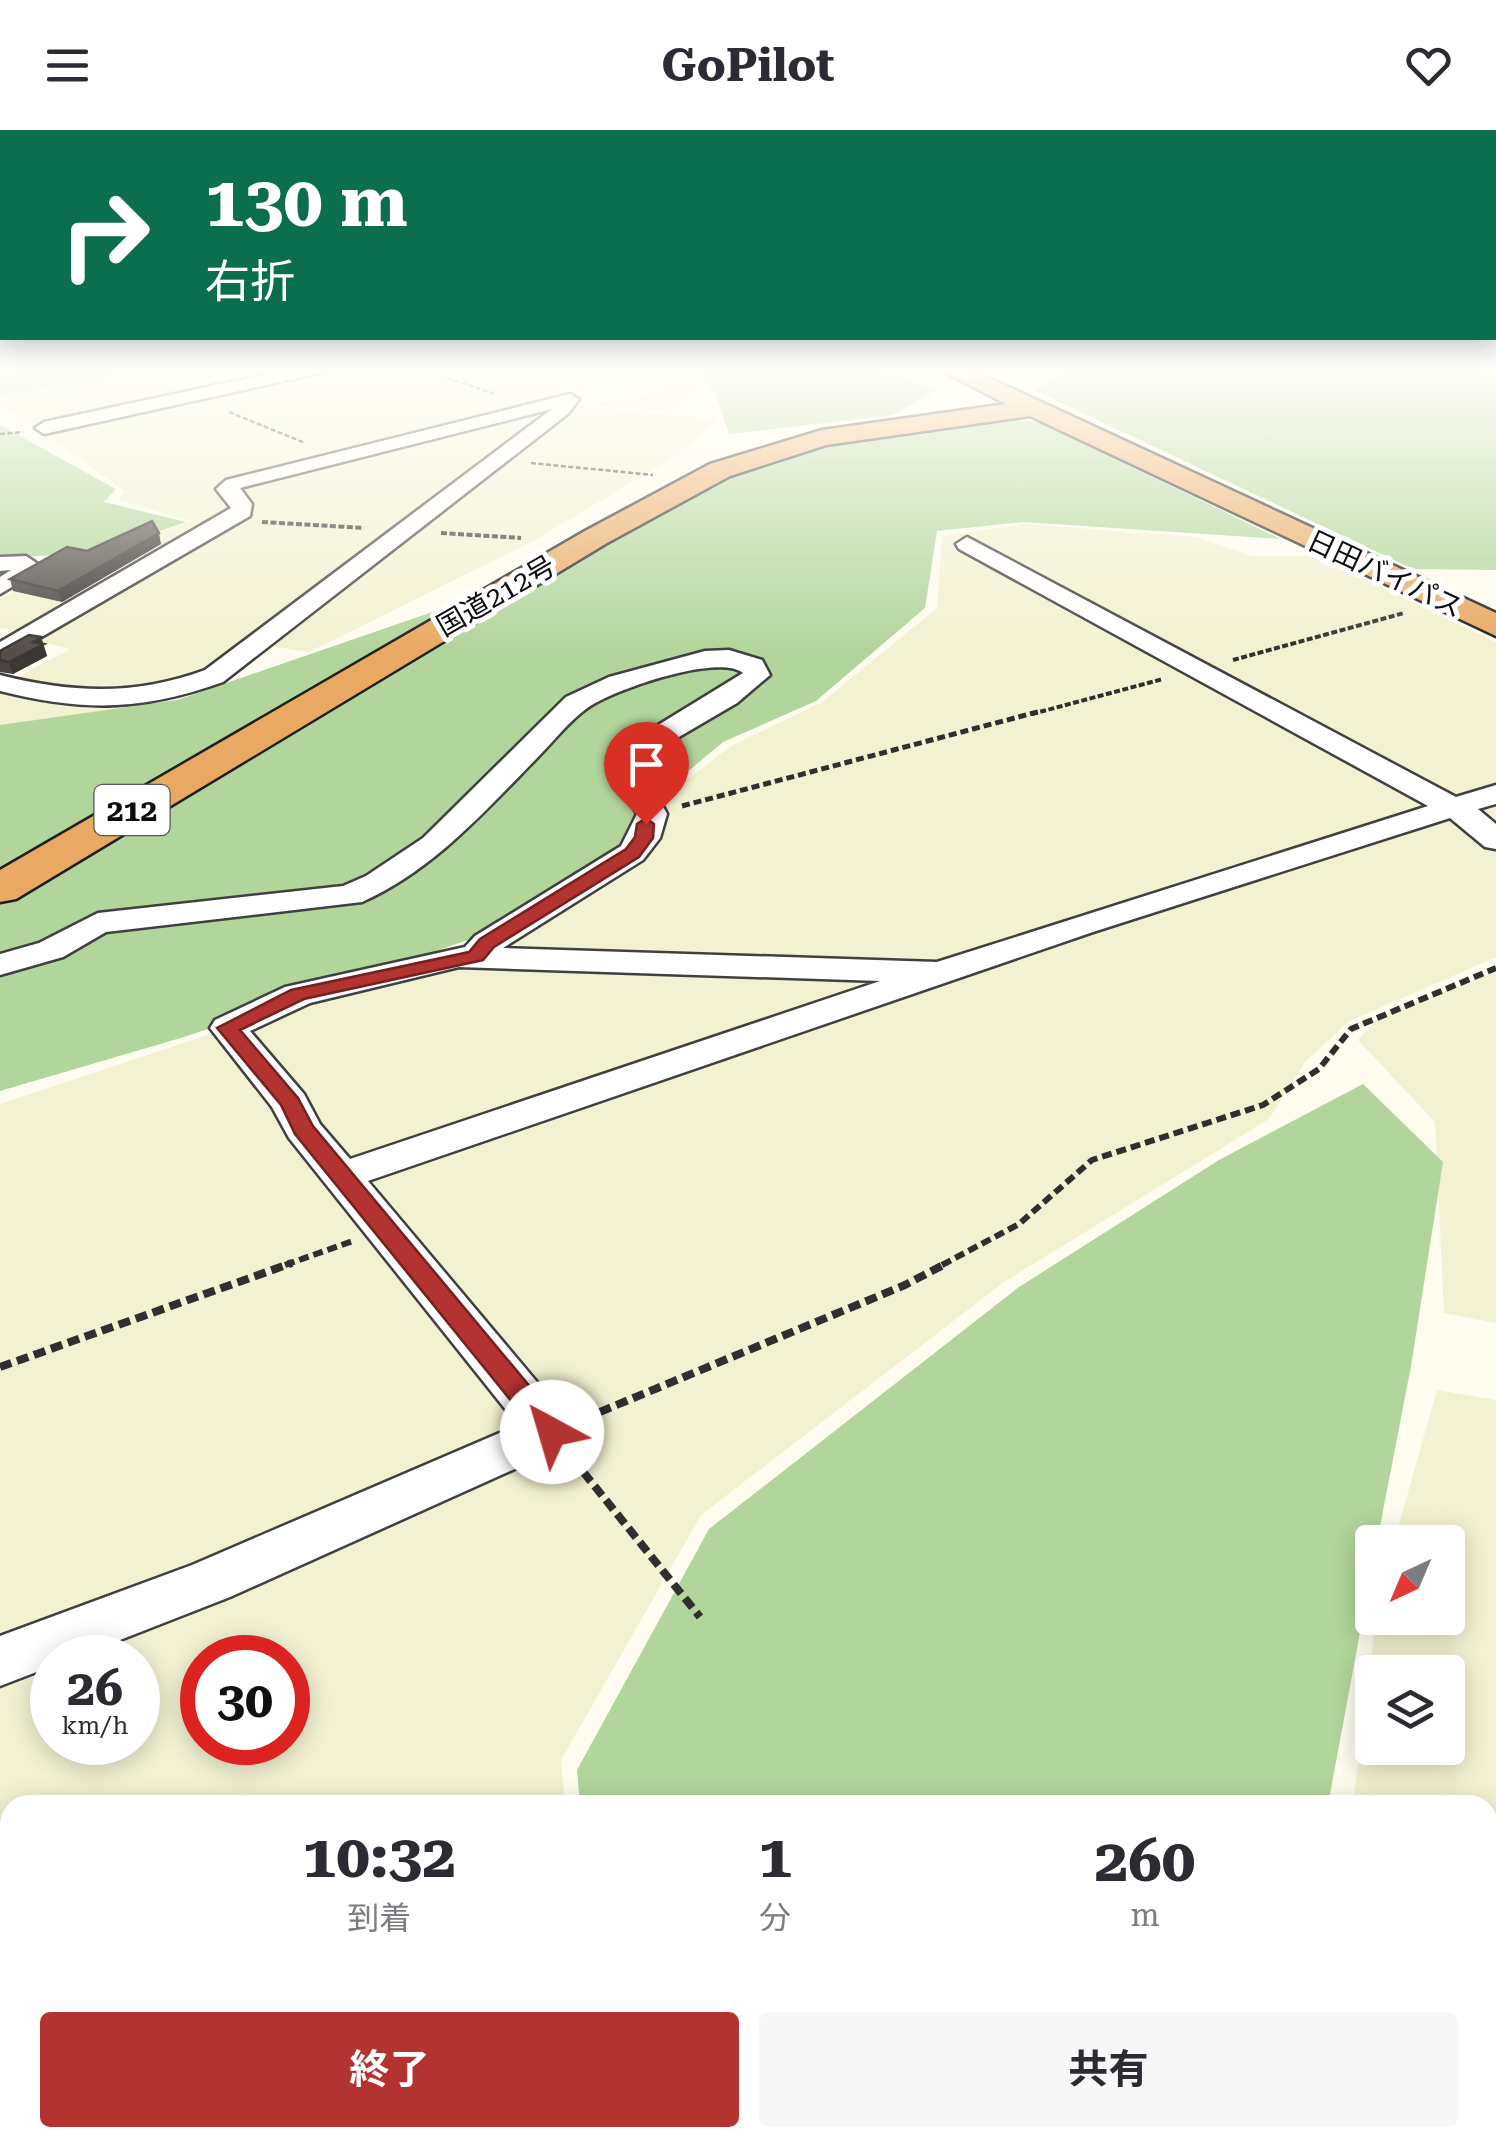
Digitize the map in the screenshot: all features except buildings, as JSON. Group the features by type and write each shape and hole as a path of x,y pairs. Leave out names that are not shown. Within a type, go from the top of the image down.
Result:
{"highway":[{"name":"国道212号","path":"0,889 596,537 720,470 745,462"},
{"name":"日田バイパス","path":"1147,462 1496,626"}],"street":[{"path":"0,653 242,511 241,504 226,488 319,462"},
{"path":"0,683 73,701 100,702 173,690 214,676 493,462"},
{"path":"968,544 1454,808 1496,840"},
{"path":"0,564 26,562 32,568 0,588"},
{"path":"0,966 51,950 98,923 350,895 377,883 434,845 576,702 618,683 705,659 729,658 753,665 757,675 736,695 654,734 634,752 632,776 652,814 644,838 632,853 487,943 476,956"},
{"path":"344,1175 1081,925 1496,794"},
{"path":"0,1661 211,1581 552,1432 303,1129 290,1103 228,1028 298,994 476,956 946,973"}],"path":[{"path":"535,462 666,473"},
{"path":"652,814 1445,602"},
{"path":"700,1617 552,1432 905,1285 1018,1224 1092,1160 1263,1105 1319,1069 1351,1029 1496,968"},
{"path":"0,1367 387,1229"}],"green space":[{"path":"0,462 67,462 116,489 104,502 186,522 95,553 0,558"},
{"path":"84,462 666,462 535,540 309,652 245,642 189,680 137,699 56,737 0,742 0,686 71,649 29,639 36,634 0,628 0,598 21,589 80,602 154,557 115,548 192,521 118,500 125,491"},
{"path":"775,462 1121,462 1281,539 1024,522 937,531 925,608 816,701 723,742 636,815 613,857 471,939 184,1037 0,1091 0,725 177,700 572,564 745,471"},
{"path":"1187,462 1496,462 1496,570 1413,569"},
{"path":"1025,524 1196,537 1253,556 1317,556 1496,642 1496,957 1348,1022 1305,1062 1269,1119 1004,1282 701,1515 561,1760 564,1795 0,1795 0,1104 298,1005 487,951 647,857 653,806 731,746 822,702 937,608 942,536"},
{"path":"1496,972 1496,1323 1444,1313 1435,1122 1358,1040 1380,1016"},
{"path":"1363,1084 1443,1162 1411,1366 1380,1525 1355,1525 1355,1635 1360,1635 1330,1795 579,1795 577,1770 709,1529 1019,1287 1219,1160"},
{"path":"1437,1390 1496,1400 1496,1795 1354,1795 1358,1765 1465,1765 1465,1655 1371,1655 1374,1635 1465,1635 1465,1525 1399,1525"}],"route":[{"path":"552,1432 303,1129 290,1103 228,1028 298,994 476,956 487,943 632,853 644,838 646,824"}]}
